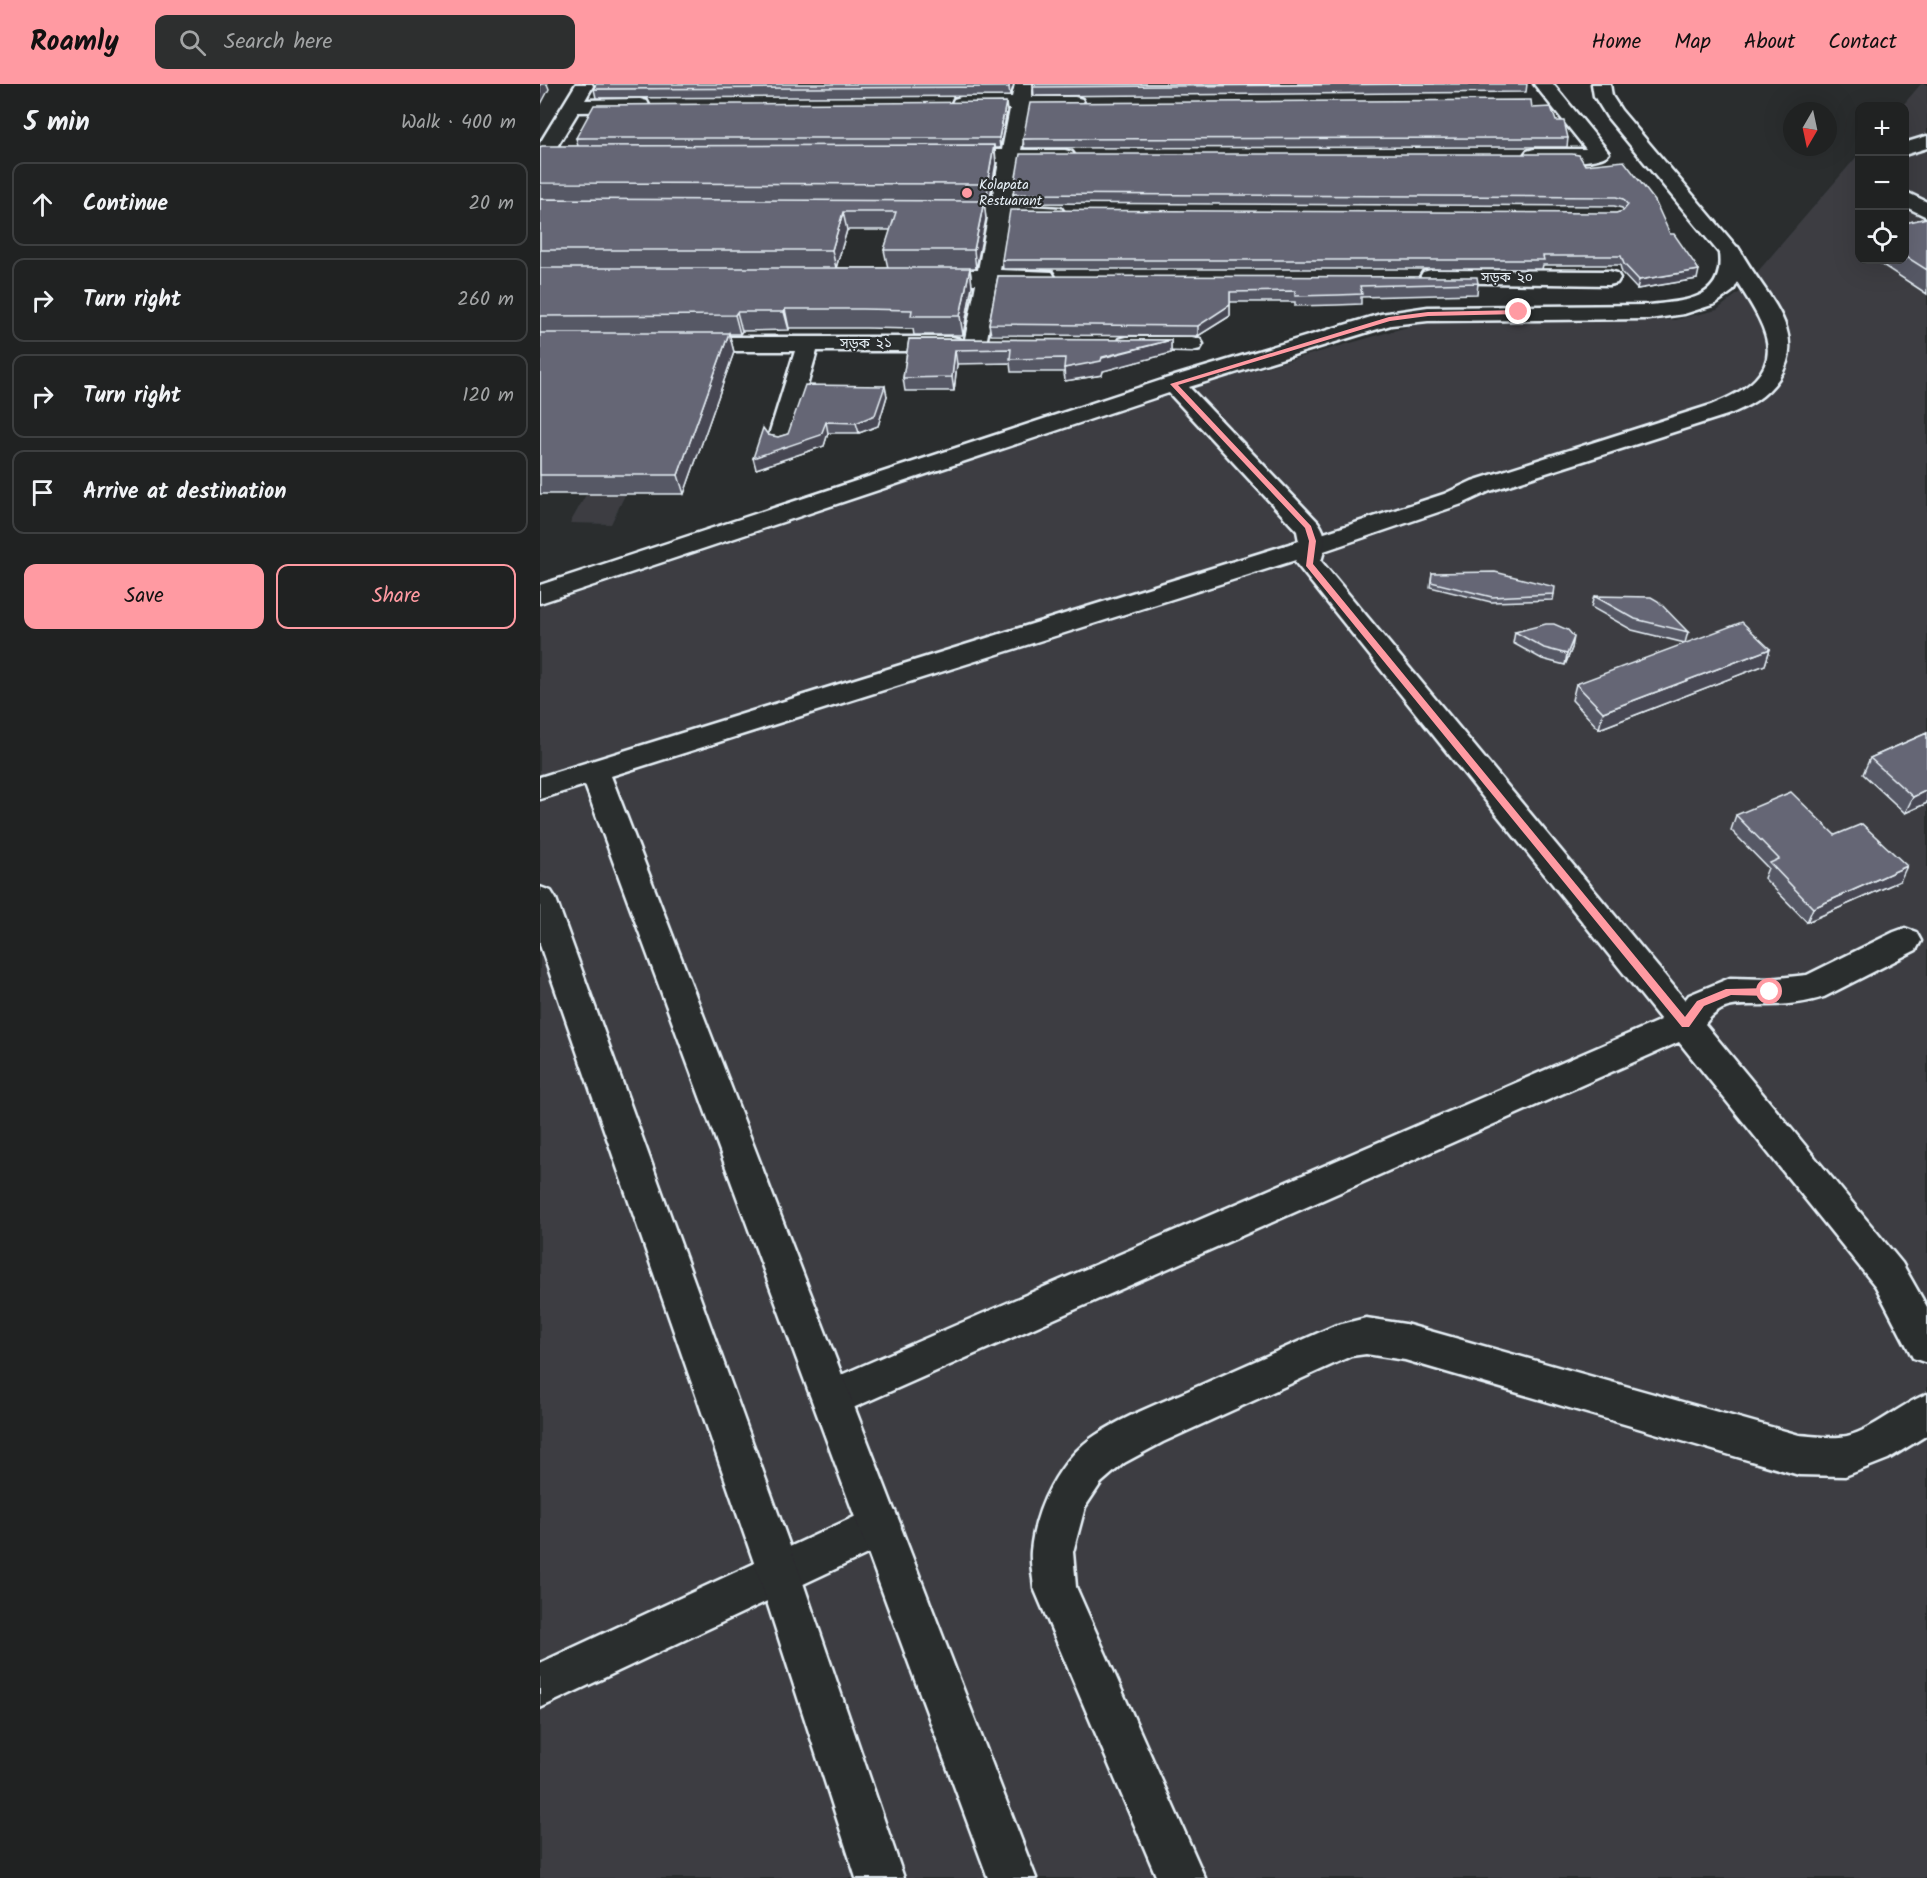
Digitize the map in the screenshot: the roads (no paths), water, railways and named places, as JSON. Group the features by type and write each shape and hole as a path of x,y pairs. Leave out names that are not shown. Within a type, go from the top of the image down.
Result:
{"main road":[{"path":"541,158 585,84"},
{"path":"1510,155 1593,155 1599,153 1543,84"},
{"path":"1601,84 1604,96 1614,112 1758,286 1788,312 1801,336"},
{"path":"938,104 1022,94 1092,103"},
{"path":"975,344 1022,94"},
{"path":"1533,100 1556,100"},
{"path":"572,106 655,105"},
{"path":"1909,147 1927,142"},
{"path":"541,158 565,156"},
{"path":"928,156 1082,156"},
{"path":"1909,200 1927,211"},
{"path":"918,211 1071,212"},
{"path":"540,594 1173,384 1399,318 1438,313 1649,312 1684,306 1711,297 1726,286 1731,274 1730,252"},
{"path":"905,277 1059,277"},
{"name":"সড়ক ২০","path":"1413,277 1609,278"},
{"path":"540,788 1312,546 1453,499 1494,491 1726,419 1768,402 1775,390 1775,367 1781,345 1775,323 1758,286"},
{"name":"সড়ক ২১","path":"668,344 998,344"},
{"path":"780,438 808,344"},
{"path":"1101,344 1192,344"},
{"path":"1173,384 1309,528 1312,536 1309,565 1889,1275 1927,1345"},
{"path":"594,770 1012,1878"},
{"path":"540,898 779,1574 880,1878"},
{"path":"831,1398 1686,1024 1701,1004 1730,991 1770,992 1812,988 1905,941"},
{"path":"1180,1878 1055,1588 1052,1552 1058,1523 1068,1495 1087,1469 1110,1449 1149,1428 1348,1339 1366,1336 1405,1342 1799,1455 1845,1456 1874,1445 1927,1413"},
{"path":"540,1686 880,1526"}],"place":[{"name":"Kolapata Restuarant","path":"967,193"}]}
